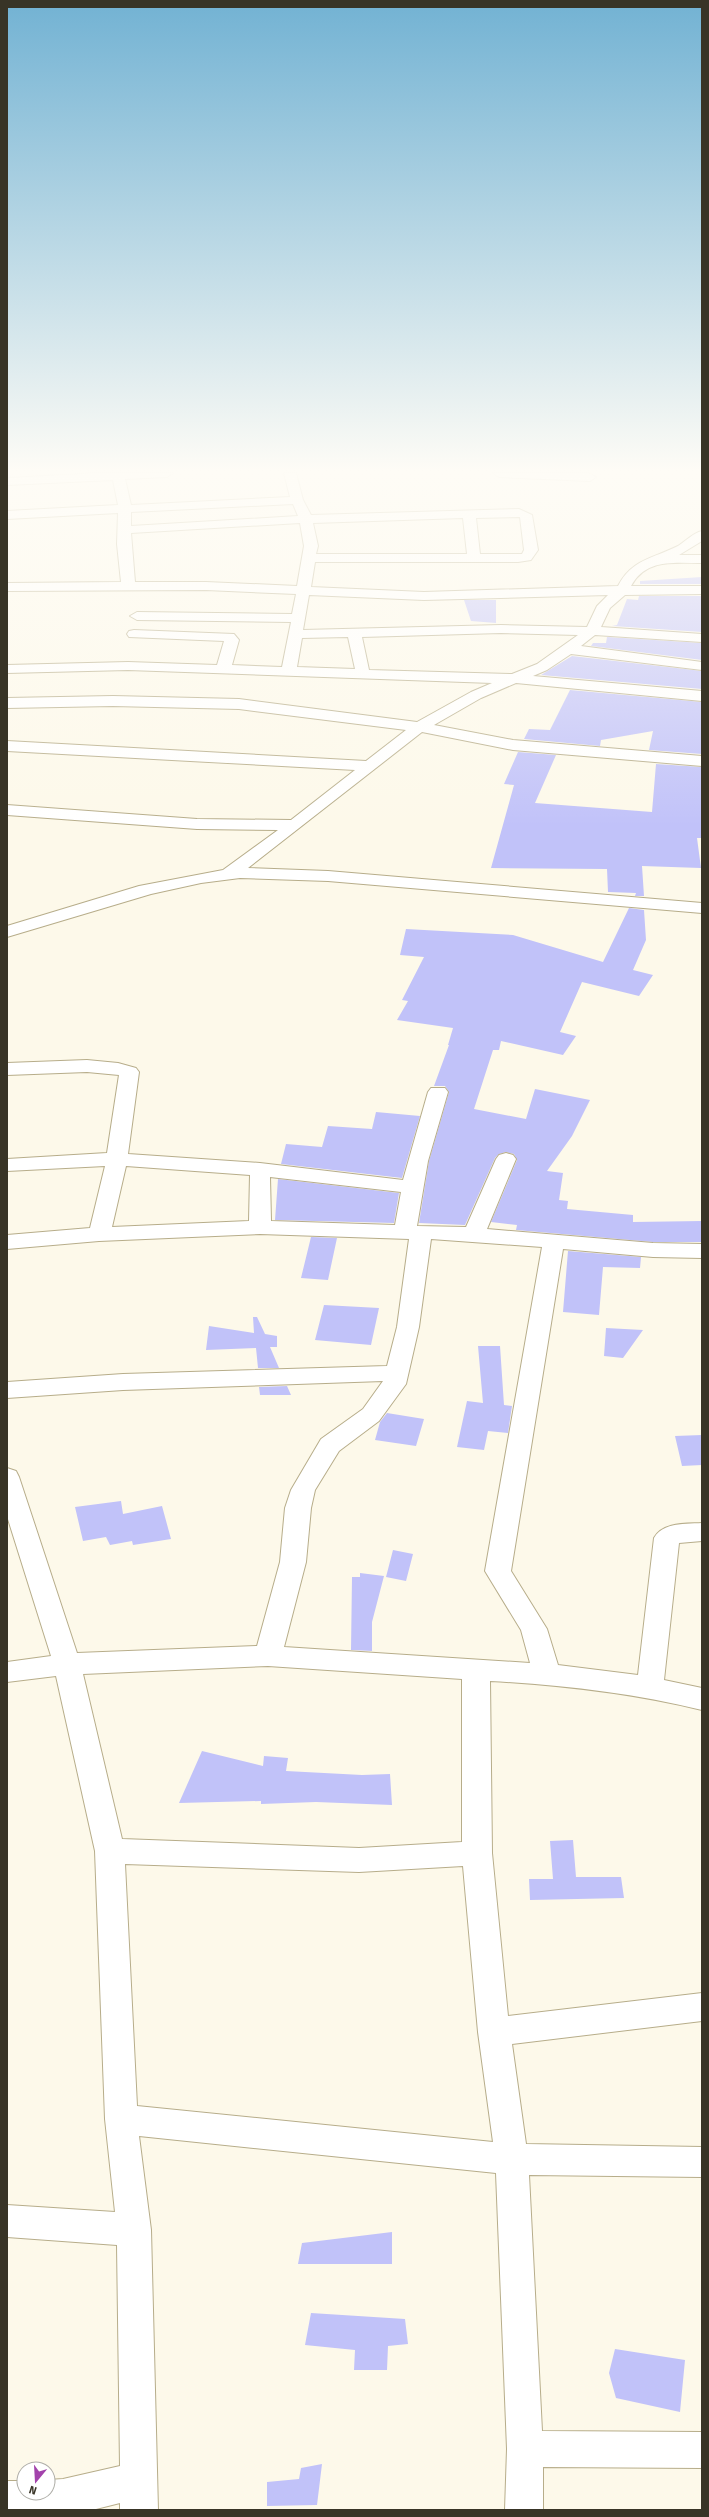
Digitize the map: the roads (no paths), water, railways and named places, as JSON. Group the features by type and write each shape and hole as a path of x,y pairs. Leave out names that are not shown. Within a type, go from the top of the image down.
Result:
{"street":[{"path":"131,650 137,616 135,590"},
{"path":"289,671 302,590"},
{"path":"311,590 424,596 581,590"},
{"path":"228,874 295,825 419,727 476,695 517,679 542,667 568,649 592,631 604,606 621,590"},
{"path":"137,616 297,618"},
{"path":"295,634 460,629 592,631 702,638"},
{"path":"354,633 363,674"},
{"path":"7,669 229,637 232,640 223,669"},
{"path":"568,649 702,666"},
{"path":"131,650 223,669 517,679 702,696"},
{"path":"7,703 121,701 239,704 419,727 513,745 702,761"},
{"path":"7,746 371,766"},
{"path":"7,810 197,824 295,825"},
{"path":"7,932 166,886 228,874 267,873 328,876 702,908"},
{"path":"7,1070 102,1067 122,1069 129,1072 117,1159 99,1234"},
{"path":"268,1656 293,1562 298,1508 303,1490 330,1445 371,1415 394,1384 408,1327 413,1232 411,1187 428,1121 438,1092"},
{"path":"7,1165 117,1159 260,1169 411,1187"},
{"path":"474,1234 506,1159"},
{"path":"260,1169 260,1227"},
{"path":"7,1242 99,1234 260,1227 474,1234 653,1250 702,1251"},
{"path":"547,1674 534,1629 498,1571 554,1240"},
{"path":"7,1390 123,1382 397,1373"},
{"path":"7,1477 67,1664 110,1851 121,2119 134,2230 138,2495 7,2500"},
{"path":"650,1687 667,1538 680,1533 702,1532"},
{"path":"7,1672 67,1664 268,1656 547,1674 650,1687 702,1699"},
{"path":"476,1670 477,1853 494,2032 512,2159 525,2449 524,2510"},
{"path":"110,1851 359,1860 477,1853"},
{"path":"494,2032 702,2007"},
{"path":"121,2119 512,2159 702,2162"},
{"path":"7,2221 134,2230"},
{"path":"525,2449 702,2450"}]}
